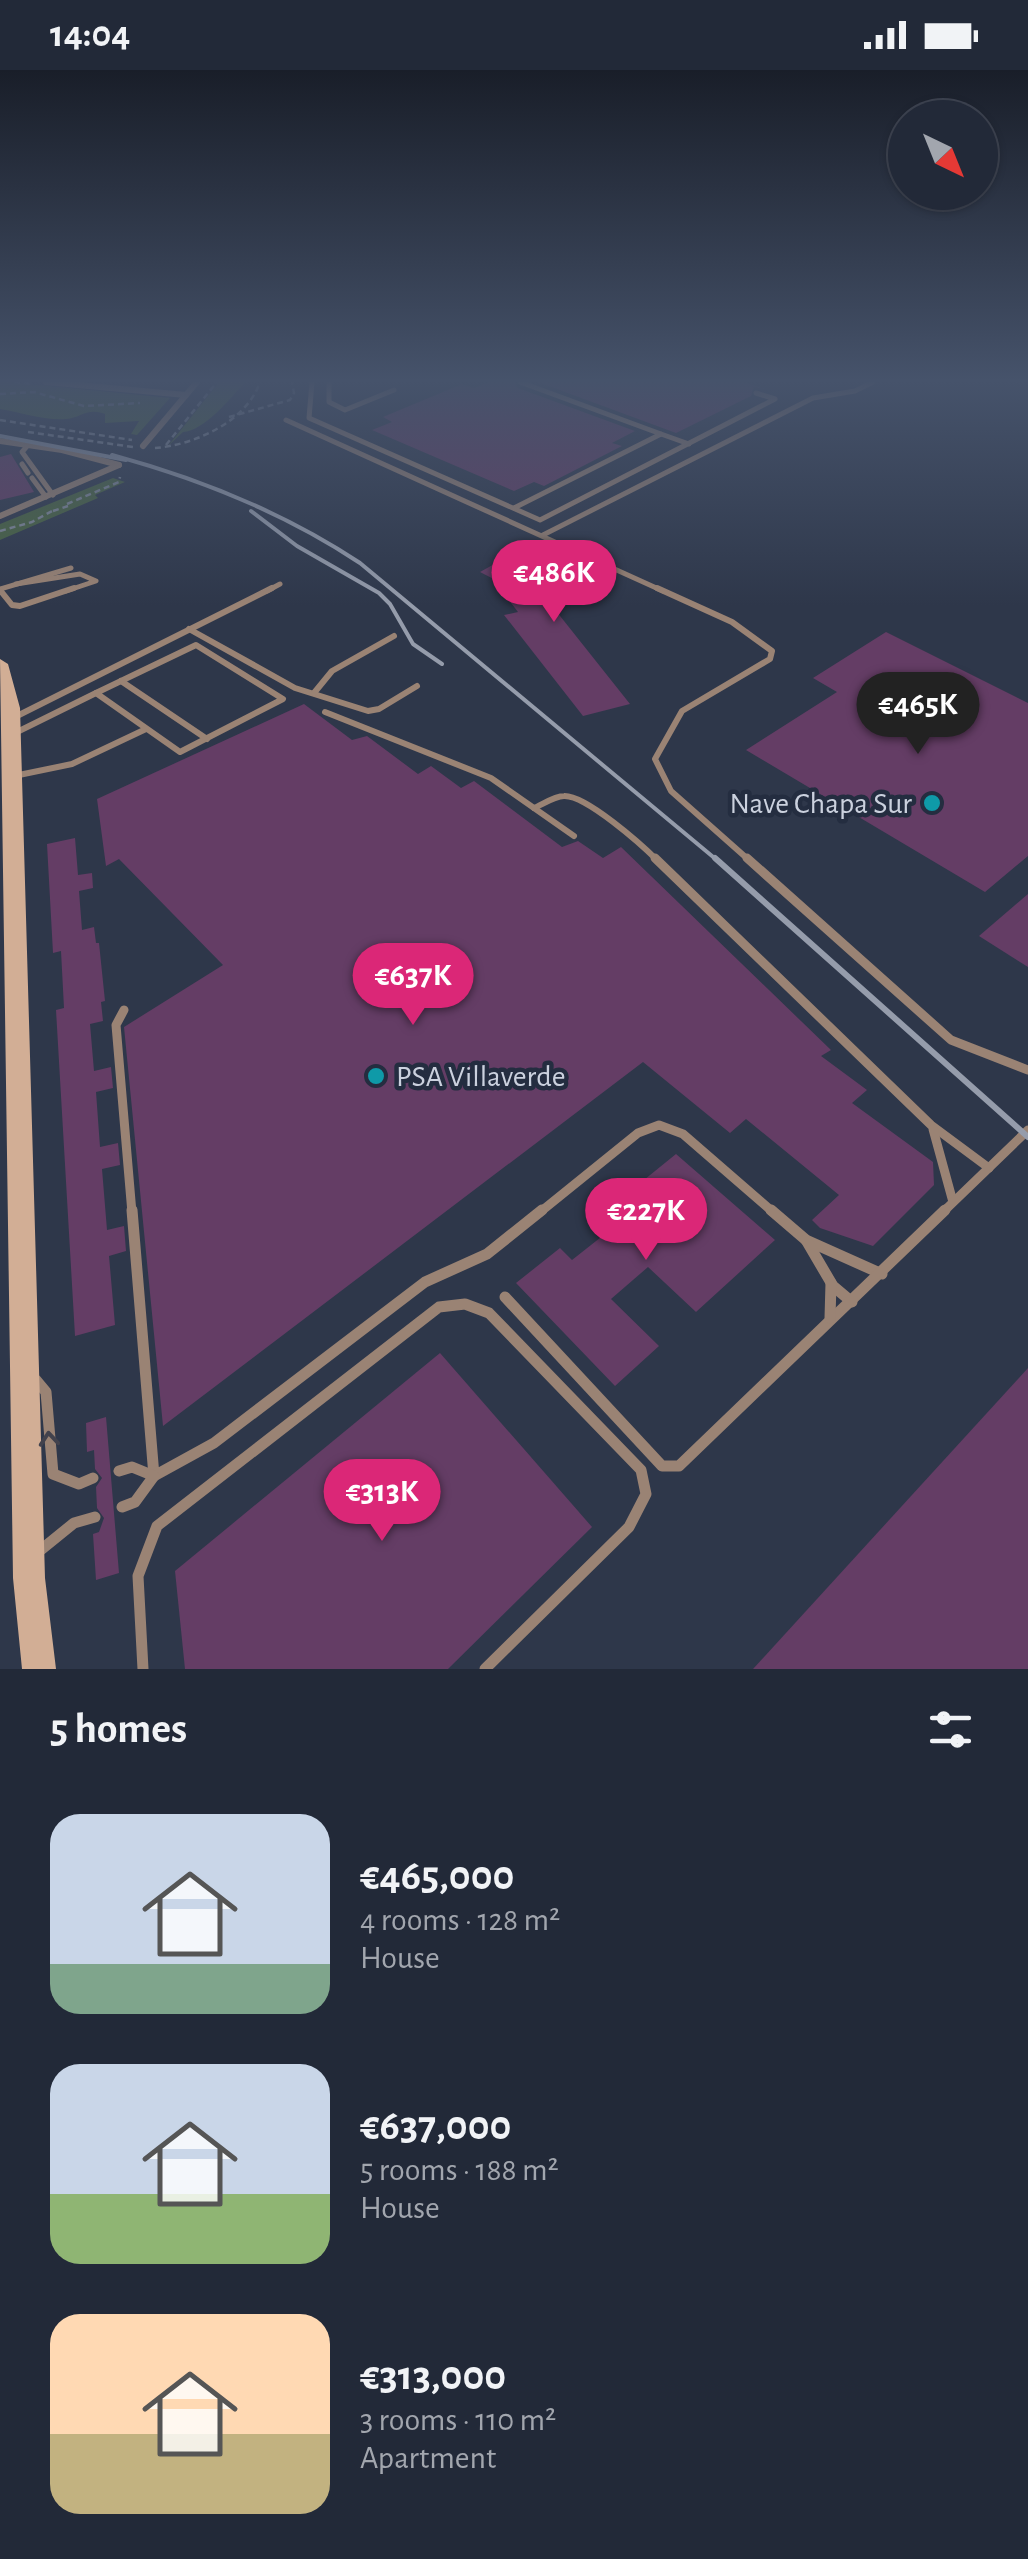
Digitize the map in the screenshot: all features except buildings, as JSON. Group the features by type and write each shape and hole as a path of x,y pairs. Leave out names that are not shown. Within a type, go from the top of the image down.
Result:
{"street":[{"path":"0,516 119,465 83,457"},
{"path":"0,664 11,727 13,776 7,806 11,1154 26,1368 29,1559 39,1669"}],"lane":[{"path":"25,457 49,496"},
{"path":"368,457 732,622 772,652 770,659 682,711 655,759 671,791 951,1040 1028,1070"},
{"path":"396,457 540,520 664,457"},
{"path":"513,509 616,457"},
{"path":"543,535 697,457"},
{"path":"22,464 49,496"},
{"path":"16,584 34,585 82,572 96,581 20,606 12,605 0,590 16,584 71,568"},
{"path":"11,727 189,628 280,584"},
{"path":"189,628 295,688 368,711 379,709 417,686"},
{"path":"314,693 332,671 394,636"},
{"path":"11,727 96,693 190,647 201,646 282,697 180,752 96,693"},
{"path":"121,680 207,739"},
{"path":"325,712 490,778 574,836"},
{"path":"13,776 72,764 146,729"},
{"path":"534,808 562,795 574,798 635,839 931,1125 989,1168"},
{"path":"124,1010 116,1025 154,1476"},
{"path":"122,1507 134,1502 154,1476 214,1443 425,1282 486,1254 627,1142 659,1125 683,1134 806,1240 882,1274"},
{"path":"931,1125 953,1202"},
{"path":"504,1297 662,1466 679,1466 1028,1130"},
{"path":"806,1240 831,1283 852,1302"},
{"path":"830,1319 831,1283"},
{"path":"143,1669 138,1576 158,1526 439,1307 465,1304 489,1313 641,1470 646,1494 629,1526 486,1669"},
{"path":"26,1368 46,1392 53,1474 79,1484 93,1478"},
{"path":"119,1471 132,1468 154,1476"},
{"path":"29,1559 74,1523 95,1516"}],"path":[{"path":"52,511 49,508 54,504 67,504 119,482 121,478 110,472"},
{"path":"0,530 64,510 67,504"}],"green space":[{"path":"113,478 125,482 95,495 98,498 0,540 0,524"}],"railway":[{"path":"108,457 126,460"},
{"path":"117,457 240,499 301,528 360,563 718,861"},
{"path":"251,511 297,546 379,593 390,604 413,644 442,664"},
{"path":"715,858 1028,1137"}],"place":[{"name":"Nave Chapa Sur","path":"932,803"},
{"name":"PSA Villaverde","path":"376,1076"}]}
